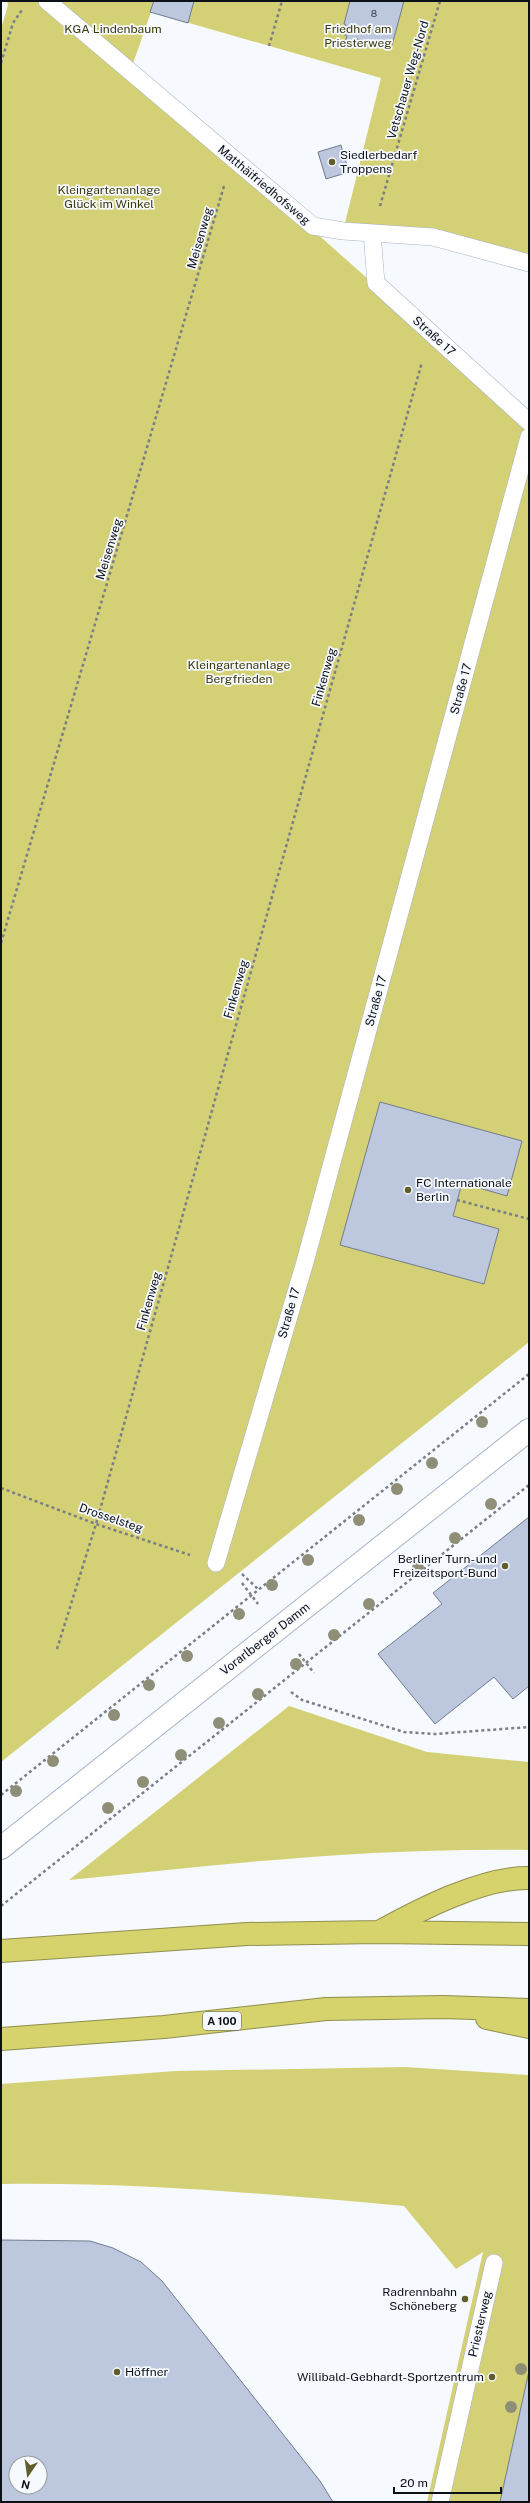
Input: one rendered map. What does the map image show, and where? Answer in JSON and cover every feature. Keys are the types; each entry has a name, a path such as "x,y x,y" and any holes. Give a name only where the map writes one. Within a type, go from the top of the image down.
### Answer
{"highway":[{"path":"378,1932 422,1909 473,1889 516,1877 529,1878"},
{"path":"1,1951 247,1934 378,1932 529,1934"},
{"path":"443,2007 529,2028"},
{"name":"A 100","path":"1,2039 164,2027 326,2009 443,2007 529,2010"}],"street":[{"name":"Vorarlberger Damm","path":"1,1848 529,1430"}],"lane":[{"name":"Matthäifriedhofsweg","path":"48,1 313,226 372,233 433,237 529,263"},
{"name":"Straße 17","path":"372,233 376,283 529,422"},
{"name":"Straße 17","path":"216,1563 305,1262 529,438"},
{"name":"Priesterweg","path":"440,2502 494,2264"}],"path":[{"path":"269,46 282,1"},
{"name":"Vetschauer Weg-Nord","path":"372,233 440,1"},
{"path":"1,63 13,23 24,7"},
{"name":"Meisenweg","path":"1,943 224,187 234,160"},
{"name":"Finkenweg","path":"57,1649 96,1524 430,333"},
{"path":"457,1200 529,1219"},
{"path":"1,1795 529,1374"},
{"path":"1,1906 529,1485"},
{"name":"Drosselsteg","path":"1,1488 96,1524 216,1563"},
{"path":"236,1571 248,1578 259,1590"},
{"path":"242,1583 258,1604"},
{"path":"299,1654 314,1673"},
{"path":"291,1692 302,1700 404,1732 435,1734 529,1727"}],"green space":[{"name":"Kleingartenanlage Bergfrieden","path":"7,1 529,1 529,263 433,237 343,231 381,78 151,12 130,72 234,160 529,422 529,1342 1,1762 1,29 8,5"},
{"path":"289,1706 427,1752 529,1762 529,1850 414,1851 357,1854 184,1868 69,1880"},
{"path":"405,2067 529,2075 529,2502 427,2502 483,2252 456,2269 404,2206 253,2193 153,2187 1,2184 1,2084 176,2071"}],"building":[{"path":"154,1 194,1 188,23 150,12"},
{"path":"350,1 404,1 392,45 378,41 376,44 357,39 355,45 345,42 347,36 343,34 346,25 344,24"},
{"path":"341,145 349,172 326,179 318,152"},
{"name":"FC Internationale Berlin","path":"380,1102 522,1141 507,1196 462,1183 453,1216 499,1229 484,1284 340,1245"},
{"path":"529,1517 529,1686 513,1699 494,1677 435,1724 378,1654 442,1604 433,1593"},
{"name":"Höffner","path":"1,2240 90,2241 113,2248 141,2262 162,2281 320,2481 333,2502 1,2502"},
{"path":"529,2371 529,2502 500,2502"}],"place":[{"name":"Siedlerbedarf Troppens","path":"332,162"},
{"name":"FC Internationale Berlin","path":"408,1190"},
{"name":"Berliner Turn- und Freizeitsport-Bund","path":"505,1566"},
{"name":"Radrennbahn Schöneberg","path":"465,2299"},
{"name":"Höffner","path":"117,2372"},
{"name":"Willibald-Gebhardt-Sportzentrum","path":"492,2377"}],"park label":[{"name":"KGA Lindenbaum","path":"113,29"},
{"name":"Friedhof am Priesterweg","path":"358,36"},
{"name":"Kleingartenanlage Glück im Winkel","path":"109,197"}]}
